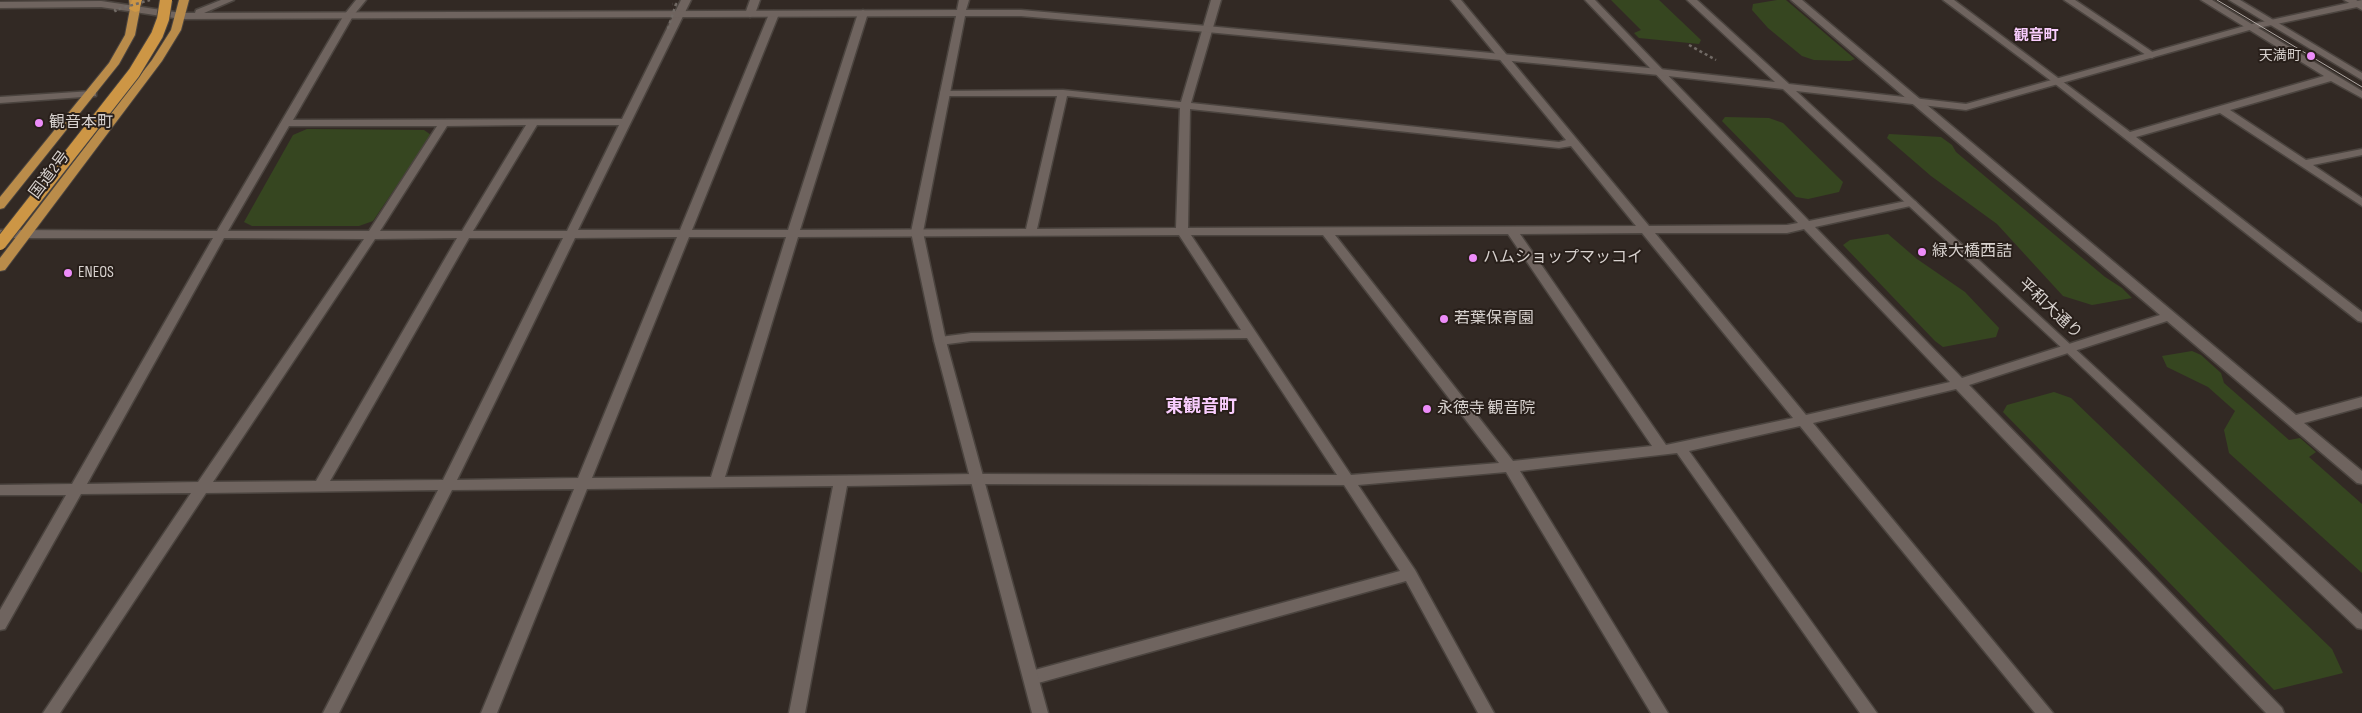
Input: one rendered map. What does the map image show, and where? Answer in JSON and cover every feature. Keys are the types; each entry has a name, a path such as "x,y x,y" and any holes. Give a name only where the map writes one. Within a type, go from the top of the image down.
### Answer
{"highway":[{"path":"0,244 134,73 157,35 163,20 166,0"},
{"name":"国道2号","path":"0,267 157,61 168,44 181,16 184,0"},
{"name":"国道2号","path":"0,205 92,94 124,48 134,22 135,3"}],"street":[{"path":"181,16 206,10 229,0"},
{"path":"0,624 221,234 349,14 361,0"},
{"path":"331,713 447,486 627,122 676,9 686,0"},
{"path":"750,14 755,0"},
{"path":"964,0 917,232 940,341 1040,713"},
{"path":"1216,0 1185,105 1182,231 1410,574 1486,713"},
{"path":"1456,0 2045,713"},
{"path":"1590,0 2276,713"},
{"name":"平和大通り","path":"1692,0 2068,347 2362,624"},
{"path":"1796,0 2362,479"},
{"path":"1948,0 2057,81 2362,318"},
{"path":"2068,0 2152,55"},
{"path":"2206,0 2362,95"},
{"path":"2234,0 2362,77"},
{"path":"0,5 135,3 181,16 676,9 750,14 1021,13 1207,28 1503,56 1781,84 1918,103 1966,107 2251,27 2357,4"},
{"path":"489,713 774,14"},
{"path":"716,483 863,14"},
{"path":"2128,136 2333,77"},
{"path":"944,93 1063,93 1559,144 1574,142"},
{"path":"1031,232 1063,93"},
{"path":"0,100 92,94"},
{"path":"2223,110 2362,203"},
{"path":"286,123 627,122"},
{"path":"51,713 372,235 444,123"},
{"path":"320,487 465,235 532,123"},
{"path":"2304,164 2362,152"},
{"path":"0,234 465,235 572,233 1787,229 1911,204"},
{"path":"1326,231 1510,467 1660,713"},
{"path":"1512,231 1663,450"},
{"path":"0,490 581,485 977,479 1349,480 1510,467 1680,448 1940,390 2168,316"},
{"path":"940,341 971,337 1251,334"},
{"path":"2293,421 2362,402"},
{"path":"1680,448 1869,713"},
{"path":"796,713 841,482"},
{"path":"1031,678 1410,574"}],"path":[{"path":"116,12 115,10 150,0"},
{"path":"668,29 676,4 676,9"},
{"path":"1689,45 1716,60"}],"green space":[{"path":"1611,0 1659,0 1701,40 1699,44 1639,38 1634,33 1641,30"},
{"path":"1786,0 1855,59 1850,61 1814,60 1802,56 1768,28 1752,10 1753,4"},
{"path":"1725,117 1769,118 1783,123 1843,182 1839,192 1808,199 1796,197 1722,121"},
{"path":"307,129 424,130 431,135 373,221 359,226 252,226 244,222 293,135"},
{"path":"1889,134 1941,137 1952,145 1956,152 2132,298 2092,305 2063,296 1997,224 1931,176 1887,138"},
{"path":"1888,234 1917,259 1965,292 1999,328 1996,337 1943,347 1935,341 1843,245 1850,240"},
{"path":"2192,351 2201,355 2221,373 2224,383 2289,440 2300,438 2316,452 2309,457 2362,504 2362,573 2229,453 2224,430 2235,411 2208,387 2167,367 2162,356"},
{"path":"2054,392 2071,398 2332,649 2343,673 2274,690 2003,412 2007,405"}],"tram line":[{"path":"2217,0 2362,87"}],"place":[{"name":"天満町","path":"2311,56"},
{"name":"観音本町","path":"39,123"},
{"name":"緑大橋西詰","path":"1922,252"},
{"name":"ハムショップマッコイ","path":"1473,258"},
{"name":"ENEOS","path":"68,273"},
{"name":"若葉保育園","path":"1444,319"},
{"name":"永徳寺 観音院","path":"1427,409"}],"district":[{"name":"観音町","path":"2036,36"},
{"name":"東観音町","path":"1201,407"}]}
